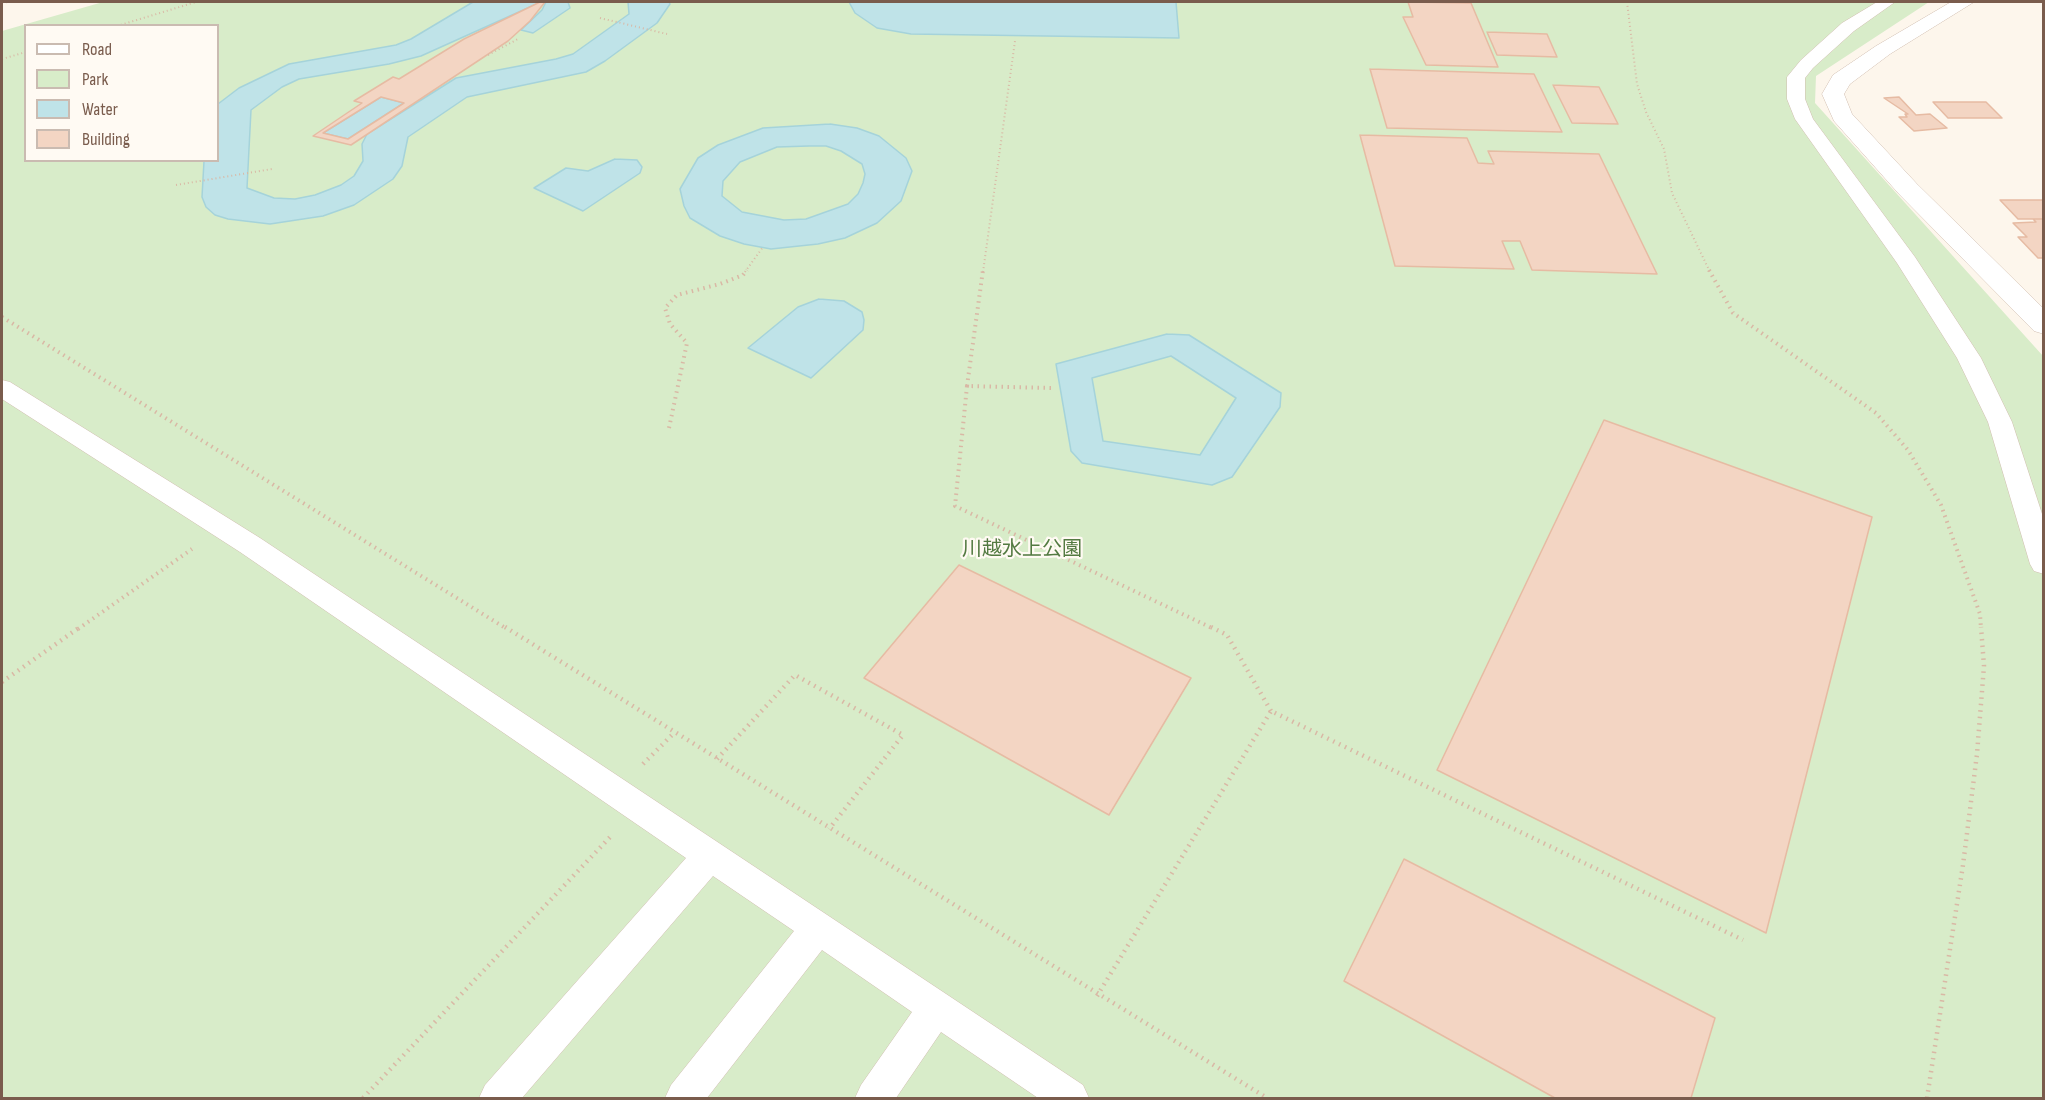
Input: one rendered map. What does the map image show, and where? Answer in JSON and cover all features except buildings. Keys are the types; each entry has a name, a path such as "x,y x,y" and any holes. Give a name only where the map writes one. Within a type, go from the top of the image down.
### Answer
{"street":[{"path":"1964,2 1882,50 1841,80 1833,94 1842,116 1908,189 2043,325"}],"lane":[{"path":"1887,2 1848,27 1807,64 1796,77 1796,99 1810,129 1907,262 1969,358 2000,422 2043,564"},
{"path":"2,388 222,528 639,806 1062,1096"},
{"path":"498,1098 709,856"},
{"path":"684,1098 817,929"},
{"path":"874,1098 936,1008"}],"path":[{"path":"2,3 7,2"},
{"path":"124,24 196,2"},
{"path":"1627,2 1637,84 1646,112 1664,148 1672,192 1697,249 1733,313 1876,413 1908,450 1941,505 1980,614 1984,666 1977,754 1964,865 1927,1098"},
{"path":"600,18 667,34"},
{"path":"488,55 518,39"},
{"path":"1015,40 967,386 955,506 1227,635 1271,711 1743,940"},
{"path":"2,59 24,53"},
{"path":"176,185 272,169"},
{"path":"669,428 687,353 687,343 670,324 665,308 676,295 720,284 743,275 763,247"},
{"path":"2,317 1097,996 1267,1098"},
{"path":"967,386 1051,388"},
{"path":"2,682 222,528"},
{"path":"717,759 795,675 903,735 829,829"},
{"path":"1097,996 1271,711"},
{"path":"363,1098 639,806"}],"green space":[{"name":"川越水上公園","path":"103,2 1929,2 1816,76 1815,103 2043,356 2043,1098 2,1098 2,31 24,25 24,162 219,162 219,24 26,24"}],"water":[{"path":"473,2 541,2 421,56 389,64 299,79 282,87 251,110 247,188 274,198 295,199 315,195 341,185 354,176 363,161 362,144 367,134 456,78 573,54 629,14 628,2 669,2 670,4 657,23 586,72 467,97 408,137 402,166 393,179 354,205 323,216 270,224 228,219 215,215 206,207 202,197 204,162 219,162 219,103 239,88 289,64 396,45 411,39"},
{"path":"546,2 568,2 570,8 533,33 521,30 542,10"},
{"path":"849,2 1176,2 1179,38 911,34 877,28 855,13"},
{"path":"381,97 404,103 348,139 323,133"},
{"path":"830,124 857,128 879,136 906,158 912,171 901,201 877,223 845,238 818,244 771,249 744,244 720,236 690,218 680,189 698,158 718,145 763,128","holes":["826,146 841,151 862,164 865,174 863,183 858,194 848,204 806,219 784,220 742,212 722,196 723,181 740,162 777,147"]},
{"path":"615,159 637,160 642,167 640,173 583,211 534,188 566,168 588,171"},
{"path":"819,299 844,301 862,312 863,330 811,378 748,348 798,307"},
{"path":"1167,334 1189,335 1281,393 1280,407 1232,477 1212,485 1082,463 1071,451 1056,364","holes":["1171,356 1236,398 1200,455 1103,441 1092,378"]}]}
